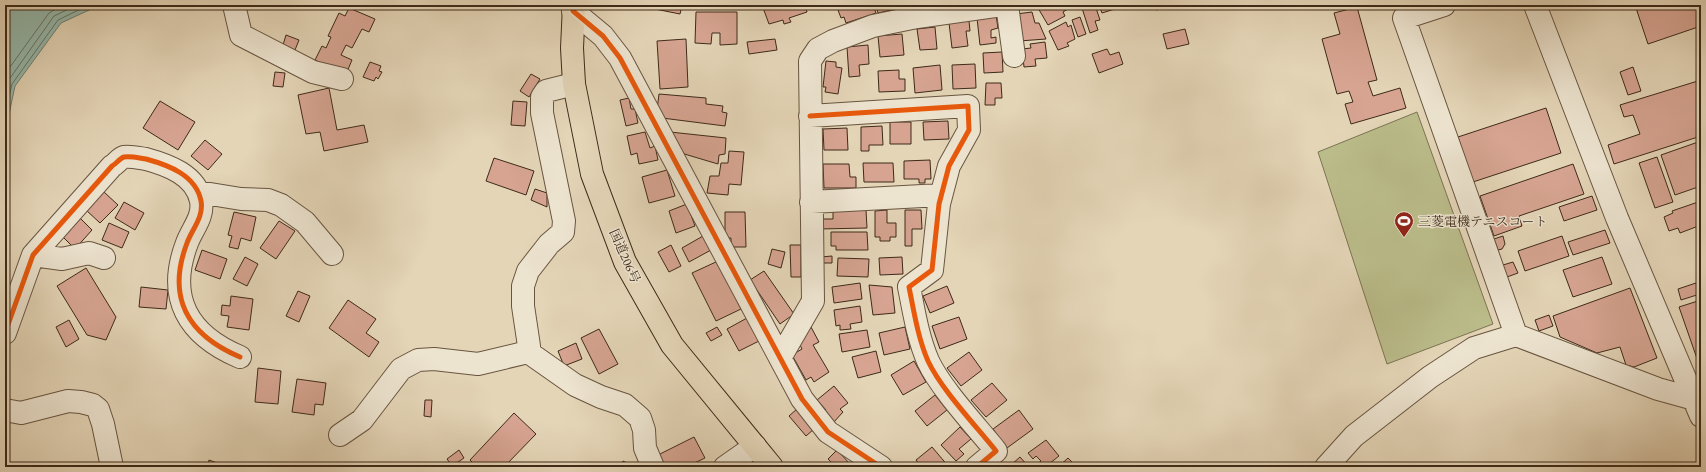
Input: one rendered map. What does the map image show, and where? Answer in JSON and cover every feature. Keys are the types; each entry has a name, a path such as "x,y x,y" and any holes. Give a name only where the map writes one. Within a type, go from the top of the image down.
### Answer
{"highway":[{"name":"国道206号","path":"573,8 572,48 574,84 592,174 625,262 672,345 772,467"}],"street":[{"path":"234,5 241,35 313,72 342,79"},
{"path":"780,358 813,301 810,61 818,50 833,41 872,26 917,17 1002,5"},
{"path":"1007,5 1014,56"},
{"path":"1444,5 1404,18 1516,336"},
{"path":"1534,5 1617,218 1697,408"},
{"path":"573,8 603,36 620,58 802,399 828,432 881,467"},
{"path":"528,352 529,346 523,306 523,286 528,271 548,244 563,232 564,221 542,113 542,97 546,91 574,84"},
{"path":"810,116 968,106 969,130 949,166 941,195 935,234 932,270 909,287 921,341 928,362 944,386 996,451 977,467"},
{"path":"5,333 33,255 112,166 124,157 136,157 162,163 178,171 192,182 198,192 201,202 198,223 188,241 179,264 178,284 181,300 192,322 204,337 220,348 240,357"},
{"path":"198,192 241,199 268,200 281,205 305,222 332,254"},
{"path":"811,202 941,195"},
{"path":"33,255 62,259 89,253 104,258"},
{"path":"1326,467 1354,436 1430,377 1474,348 1516,336 1658,388 1697,408"},
{"path":"340,435 362,420 401,369 418,360 434,359 478,364 528,352 575,385 601,397 625,404 640,418 644,430 645,448 653,467"},
{"path":"5,410 21,413 68,401 93,405 98,409 103,424 112,467"},
{"path":"725,467 755,446"}],"green space":[{"name":"三菱電機テニスコート","path":"1417,112 1493,324 1387,364 1318,152"}],"water":[{"path":"5,5 100,5 61,23 15,86 5,133"}],"building":[{"path":"635,5 682,5 680,14"},
{"path":"762,5 805,5 807,12 789,18 791,22 784,24 783,20 769,24"},
{"path":"855,5 873,5 876,13 846,23 844,17 841,18 838,10"},
{"path":"876,5 904,5 904,7 878,13"},
{"path":"1043,5 1070,5 1071,7 1063,12 1065,16 1048,25 1038,8"},
{"path":"1081,5 1095,5 1100,20 1095,21 1098,30 1090,33"},
{"path":"1099,5 1118,5 1118,8 1102,13"},
{"path":"1155,5 1178,5 1156,10"},
{"path":"1635,5 1701,5 1701,26 1648,44"},
{"path":"1357,7 1377,80 1368,82 1373,96 1400,88 1406,108 1351,124 1345,104 1353,102 1349,91 1337,94 1322,39 1340,34 1334,13"},
{"path":"349,8 375,19 369,32 362,29 352,48 346,45 341,55 352,60 346,74 315,60 322,46 326,48 331,37 328,36 339,13 345,16"},
{"path":"696,12 737,12 737,44 720,45 720,33 712,33 711,44 695,43"},
{"path":"1032,12 1035,23 1039,23 1046,39 1019,41 1016,14"},
{"path":"996,15 998,28 991,30 991,38 996,37 996,43 980,45 977,18"},
{"path":"1080,17 1086,34 1078,37 1072,20"},
{"path":"969,21 970,31 966,31 968,46 952,48 949,23"},
{"path":"1066,22 1068,27 1071,25 1075,39 1067,43 1069,46 1058,50 1049,31"},
{"path":"935,27 937,49 920,50 917,29"},
{"path":"1185,29 1189,44 1167,49 1163,34"},
{"path":"902,34 904,55 880,57 878,36"},
{"path":"286,35 299,40 295,50 283,45"},
{"path":"686,39 688,87 660,89 657,41"},
{"path":"775,39 777,50 749,54 747,42"},
{"path":"1045,42 1047,58 1035,59 1036,66 1024,67 1022,49 1031,48 1030,44"},
{"path":"868,45 869,64 859,65 860,76 849,77 847,47"},
{"path":"1107,49 1110,55 1119,52 1123,64 1099,73 1092,54"},
{"path":"1002,52 1003,72 984,73 983,53"},
{"path":"826,61 836,62 836,67 842,68 838,94 825,92 826,87 823,87"},
{"path":"370,62 381,66 379,71 382,72 378,79 376,77 374,81 363,77"},
{"path":"975,64 976,88 953,89 952,65"},
{"path":"940,65 942,90 915,93 913,68"},
{"path":"1633,67 1641,91 1628,95 1620,72"},
{"path":"899,70 899,79 905,79 905,91 879,92 878,71"},
{"path":"275,72 285,73 283,87 273,86"},
{"path":"531,74 540,79 529,97 520,91"},
{"path":"1701,80 1701,136 1614,164 1608,145 1640,134 1633,115 1624,117 1620,105"},
{"path":"986,83 1001,83 1002,98 995,98 995,105 985,105"},
{"path":"329,88 337,130 364,125 368,142 324,151 320,132 306,134 298,95"},
{"path":"659,94 706,98 706,104 723,106 722,112 727,113 725,126 662,118 657,110"},
{"path":"629,98 631,109 635,109 638,123 626,126 620,100"},
{"path":"160,101 195,122 178,150 143,128"},
{"path":"513,101 527,102 525,126 511,125"},
{"path":"1546,108 1561,153 1473,182 1458,137"},
{"path":"948,121 949,139 924,140 923,122"},
{"path":"890,122 911,122 911,144 890,144"},
{"path":"882,126 883,145 869,145 869,151 861,151 861,127"},
{"path":"847,128 848,150 824,150 823,129"},
{"path":"645,132 650,148 655,146 658,160 639,164 637,153 631,155 627,136"},
{"path":"670,132 726,138 725,154 719,155 718,164 681,153"},
{"path":"205,140 222,154 208,170 191,156"},
{"path":"1701,141 1701,186 1675,195 1661,155"},
{"path":"729,151 744,152 741,185 729,184 728,195 707,193 710,176 719,176 721,163 728,163"},
{"path":"1657,157 1673,202 1655,208 1639,163"},
{"path":"494,158 534,171 526,195 486,181"},
{"path":"930,160 931,179 925,179 925,183 919,183 919,179 904,179 904,161"},
{"path":"863,163 893,163 894,182 864,182"},
{"path":"823,164 849,164 850,177 856,177 856,188 824,188"},
{"path":"1573,164 1584,194 1519,216 1522,226 1494,236 1480,196"},
{"path":"667,170 675,196 649,203 642,177"},
{"path":"535,189 547,193 547,207 531,200"},
{"path":"104,192 118,205 100,223 86,210"},
{"path":"1592,196 1597,210 1564,221 1559,207"},
{"path":"1701,201 1701,225 1680,233 1678,228 1669,231 1664,217 1673,213 1672,211"},
{"path":"124,202 144,213 135,230 115,218"},
{"path":"687,204 695,226 676,233 669,211"},
{"path":"866,210 867,228 818,229 818,219 833,219 833,211"},
{"path":"887,210 887,223 896,223 896,237 890,237 890,241 880,241 880,237 875,237 875,211"},
{"path":"905,210 921,210 922,229 912,229 912,246 905,246"},
{"path":"234,212 256,217 251,241 241,238 238,249 229,247 232,236 228,235"},
{"path":"725,212 745,212 746,247 731,247 731,238 725,238"},
{"path":"80,218 92,230 75,249 63,237"},
{"path":"279,221 295,231 276,259 260,248"},
{"path":"109,223 129,232 122,248 102,240"},
{"path":"1605,230 1610,243 1573,255 1568,242"},
{"path":"831,232 867,232 868,250 836,250 836,246 831,246"},
{"path":"1701,232 1701,244 1697,234"},
{"path":"703,236 711,250 689,262 682,248"},
{"path":"1503,236 1505,244 1502,249 1498,250 1494,239"},
{"path":"1562,236 1569,256 1525,271 1518,251"},
{"path":"671,245 681,266 669,272 658,252"},
{"path":"790,245 801,245 801,277 791,277"},
{"path":"772,249 785,252 781,268 768,264"},
{"path":"202,250 227,259 220,279 195,270"},
{"path":"832,256 832,263 822,263 821,257"},
{"path":"245,257 258,264 247,286 233,279"},
{"path":"902,257 903,274 880,275 879,258"},
{"path":"1602,257 1612,284 1573,297 1563,270"},
{"path":"838,258 869,259 868,277 837,276"},
{"path":"718,261 741,309 716,321 692,273"},
{"path":"1513,262 1518,273 1507,277 1503,265"},
{"path":"86,268 116,317 106,340 87,335 57,286"},
{"path":"764,271 794,314 780,324 750,280"},
{"path":"860,283 862,299 834,303 832,287"},
{"path":"1696,283 1700,294 1681,300 1678,289"},
{"path":"869,285 892,287 895,313 873,315"},
{"path":"947,286 954,303 930,313 923,296"},
{"path":"141,287 168,290 166,309 139,307"},
{"path":"1630,288 1657,358 1634,367 1626,365 1620,347 1597,353 1560,337 1553,316"},
{"path":"298,291 310,296 299,322 286,316"},
{"path":"231,296 253,299 249,330 227,327 229,316 221,315 222,305 230,306"},
{"path":"348,300 376,319 366,333 379,342 369,357 329,328"},
{"path":"1701,300 1701,370 1679,307"},
{"path":"860,306 862,322 850,324 851,329 840,330 840,325 836,326 834,310"},
{"path":"1549,315 1553,326 1539,331 1535,320"},
{"path":"959,317 967,339 940,349 932,326"},
{"path":"747,318 759,341 739,351 727,329"},
{"path":"69,320 79,339 66,347 56,327"},
{"path":"717,327 722,335 711,341 706,333"},
{"path":"811,327 819,342 813,345 829,372 814,382 811,377 806,380 792,355 802,349 798,341 802,333"},
{"path":"905,327 910,349 884,355 879,333"},
{"path":"599,329 618,364 599,374 581,338"},
{"path":"867,330 870,347 842,352 839,334"},
{"path":"576,343 582,359 564,366 558,351"},
{"path":"876,351 881,372 858,378 852,357"},
{"path":"969,352 982,370 961,386 947,368"},
{"path":"914,361 926,382 903,395 891,375"},
{"path":"258,368 281,371 278,404 255,402"},
{"path":"297,379 326,383 323,405 315,404 314,415 292,412"},
{"path":"992,383 1007,400 986,417 971,400"},
{"path":"834,386 848,403 840,409 843,412 833,423 823,413 826,410 817,400"},
{"path":"935,395 947,410 927,426 915,411"},
{"path":"425,400 432,400 431,417 424,416"},
{"path":"797,409 814,429 806,436 789,416"},
{"path":"1019,410 1033,429 1007,448 993,429"},
{"path":"514,413 536,434 504,467 477,467 470,460"},
{"path":"960,427 971,439 959,449 964,454 956,461 941,445"},
{"path":"694,437 705,458 686,467 664,467 658,455"},
{"path":"1046,440 1059,456 1045,467 1040,467 1037,464 1041,461 1036,456 1033,459 1028,453"},
{"path":"932,447 949,467 921,467 916,460"},
{"path":"459,450 464,458 452,466 447,459"},
{"path":"837,450 851,465 850,467 836,467 828,459"},
{"path":"1020,457 1029,467 1015,467 1012,464"},
{"path":"1068,458 1077,467 1058,467"},
{"path":"209,460 228,467 206,467"},
{"path":"623,461 635,467 620,467"}],"cycle path":[{"path":"573,11 603,36 620,58 802,399 828,432 881,467"},
{"path":"810,116 968,106 969,130 949,166 939,204 932,270 909,287 919,334 928,361 941,383 959,407 996,451 977,467"},
{"path":"5,333 33,255 112,166 122,158 132,157 163,164 180,172 193,184 198,192 201,201 201,212 187,243 181,263 179,281 181,297 186,312 195,326 207,338 240,357"}],"place":[{"name":"三菱電機テニスコート","path":"1404,238"}]}
